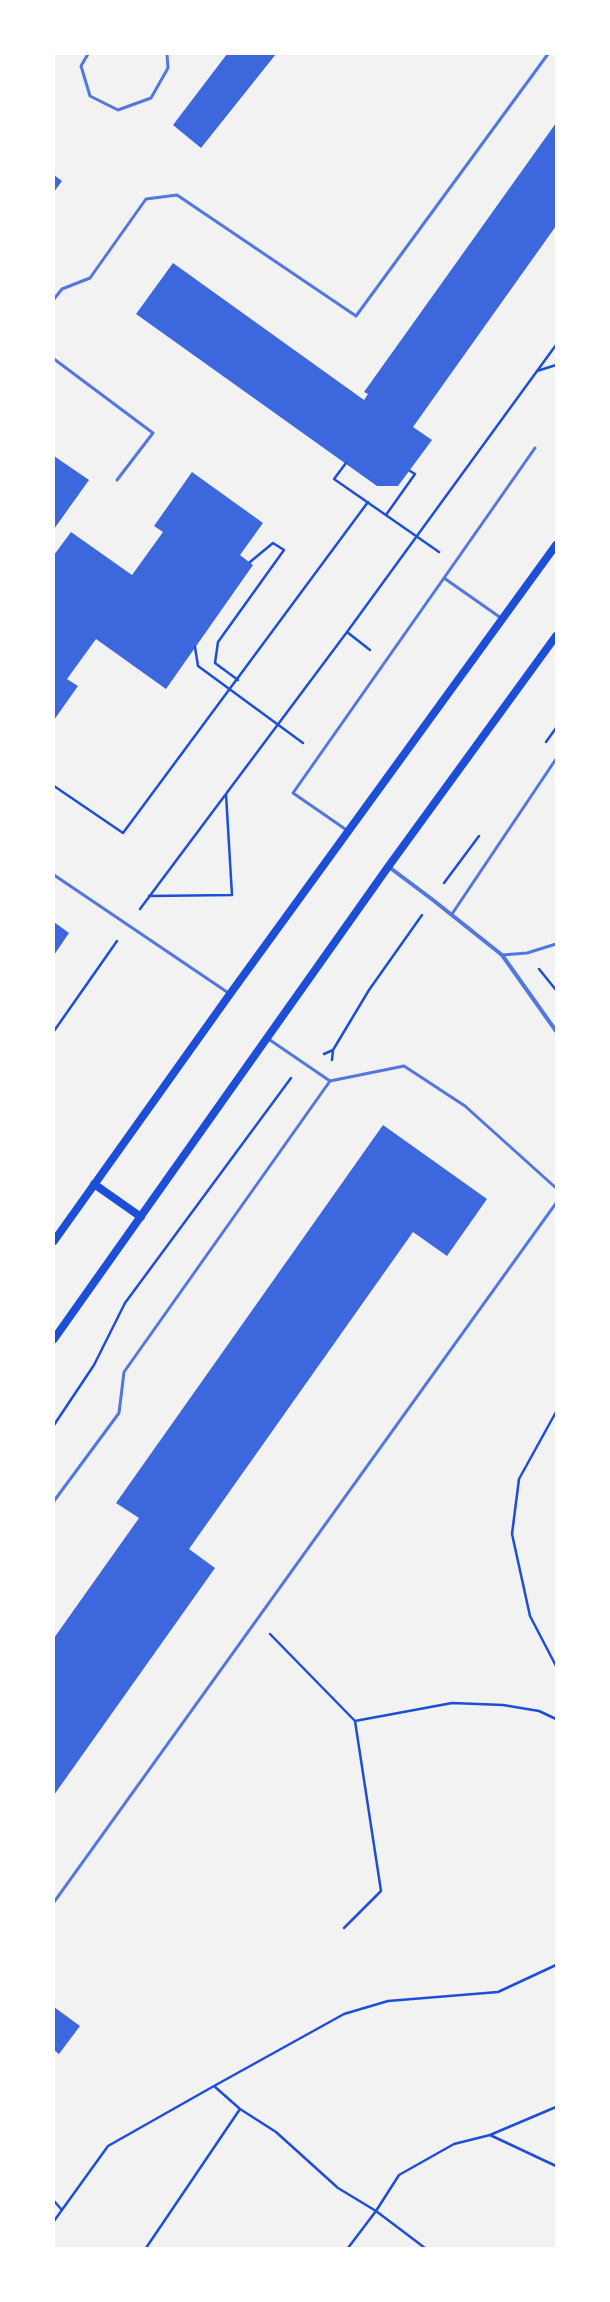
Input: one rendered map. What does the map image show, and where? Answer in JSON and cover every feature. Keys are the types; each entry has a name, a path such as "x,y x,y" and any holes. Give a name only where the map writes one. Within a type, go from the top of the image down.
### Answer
{"main road":[{"path":"54,1241 230,994 556,545"},
{"path":"54,1338 388,867 556,636"},
{"path":"94,1184 141,1217"}],"street":[{"path":"388,867 452,914 502,956 556,1031"}],"lane":[{"path":"88,54 81,66 90,96 118,110 151,98 168,68 167,54"},
{"path":"54,299 62,290 90,278 146,199 177,195 356,316 548,54"},
{"path":"54,359 153,433 117,480"},
{"path":"348,831 293,793 535,448"},
{"path":"444,578 502,619"},
{"path":"452,914 556,759"},
{"path":"54,875 127,926 230,994"},
{"path":"502,956 527,953 556,944"},
{"path":"267,1038 330,1081"},
{"path":"54,1501 119,1413 124,1372 330,1081 404,1066 465,1106 556,1188"},
{"path":"54,1902 556,1203"}],"path":[{"path":"54,1031 127,926 347,632 556,345"},
{"path":"537,371 556,365"},
{"path":"346,463 334,479 455,563"},
{"path":"386,515 415,474 410,471"},
{"path":"54,786 123,833 231,690 368,502"},
{"path":"238,680 215,663 218,642 284,550 273,542 250,562"},
{"path":"347,632 386,661"},
{"path":"195,647 198,666 320,756"},
{"path":"149,896 232,895 226,794"},
{"path":"556,1412 519,1479 512,1534 530,1616 556,1666"},
{"path":"257,1620 355,1721 381,1891 344,1928"},
{"path":"355,1721 452,1703 503,1704 539,1711 556,1719"},
{"path":"54,2221 108,2146 344,2014 388,2001 498,1992 556,1965"},
{"path":"214,2086 240,2110 276,2132 338,2188 376,2211 425,2248"},
{"path":"348,2248 376,2211 399,2175 454,2144 490,2135 556,2107"},
{"path":"146,2248 240,2110"},
{"path":"490,2135 556,2166"},
{"path":"54,2201 62,2210"}],"building":[{"path":"227,54 276,54 201,148 173,125"},
{"path":"556,123 556,226 413,427 432,440 398,486 377,486 136,314 173,263 364,400 368,394 364,392"},
{"path":"54,175 62,181 54,192"},
{"path":"54,456 89,480 54,529"},
{"path":"192,472 263,523 240,555 253,565 166,689 96,639 67,679 78,686 54,720 54,555 71,532 132,575 163,532 154,526"},
{"path":"54,922 69,933 54,955"},
{"path":"383,1125 487,1199 447,1256 413,1232 189,1549 215,1568 54,1795 54,1638 139,1518 116,1503"},
{"path":"54,2007 80,2026 59,2054 54,2050"}]}
